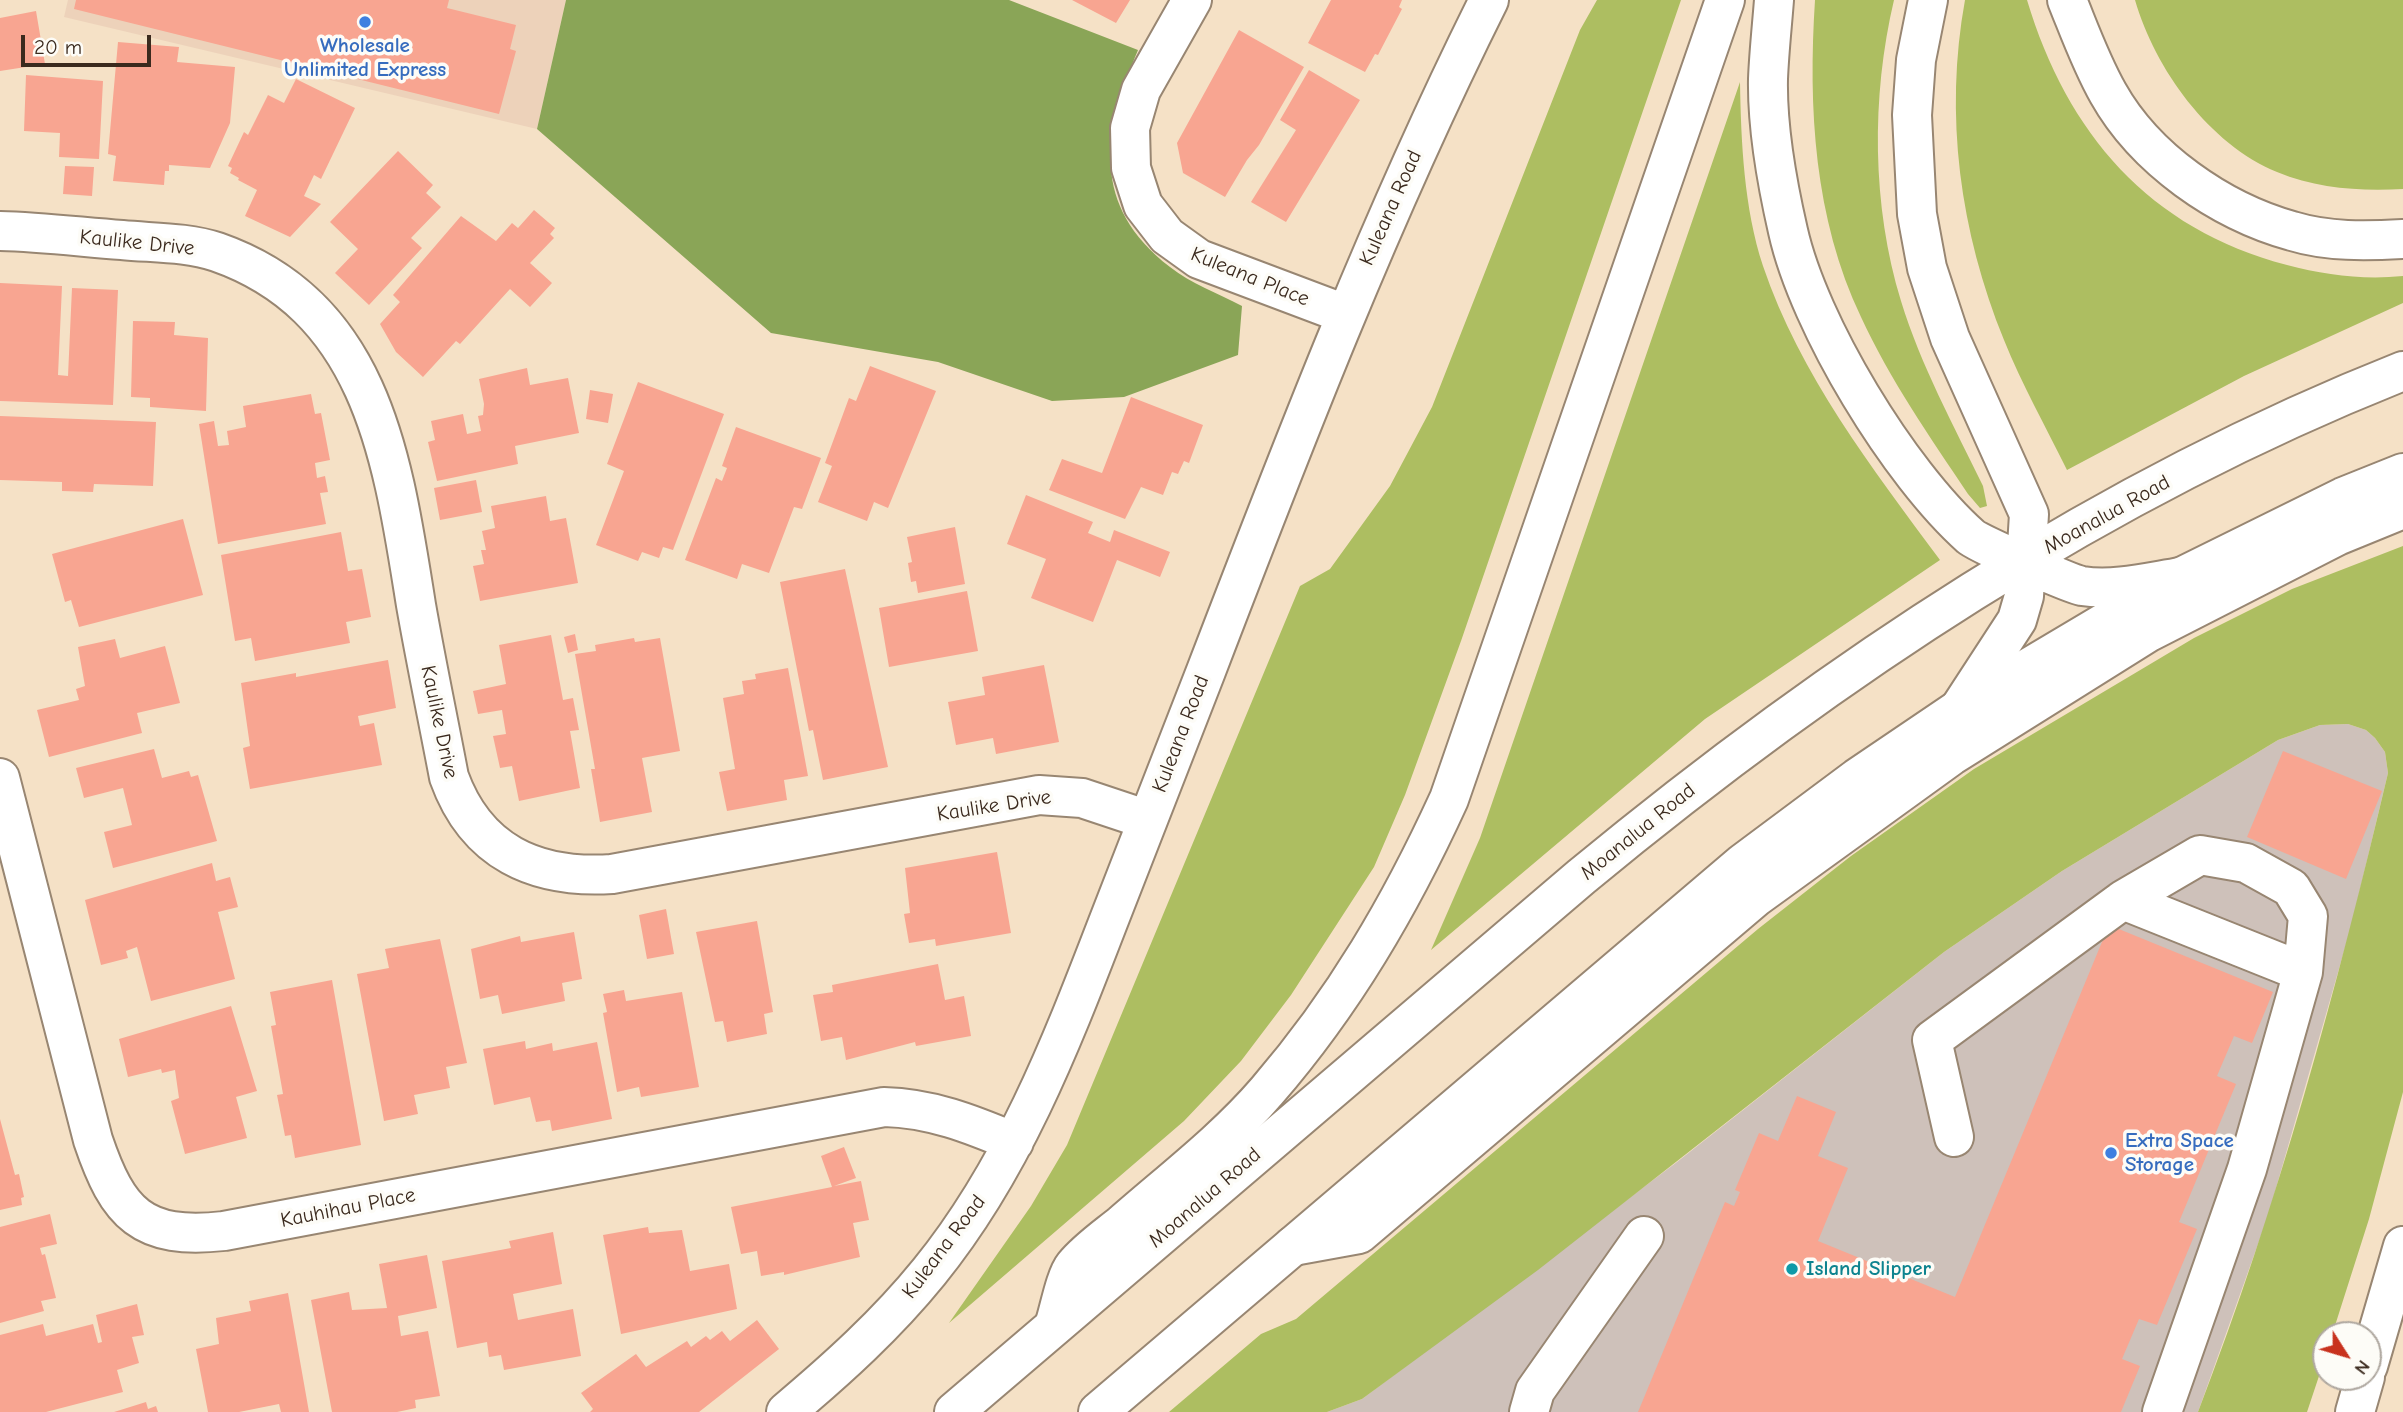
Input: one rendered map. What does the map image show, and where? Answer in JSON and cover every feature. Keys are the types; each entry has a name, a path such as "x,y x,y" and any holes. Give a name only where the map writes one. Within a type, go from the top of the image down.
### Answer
{"main road":[{"name":"Kuleana Place","path":"1192,0 1141,90 1132,118 1131,167 1143,205 1167,236 1199,259 1345,314"},
{"name":"Kuleana Road","path":"786,1412 869,1339 930,1271 981,1199 1014,1142 1073,1015 1345,314 1435,109 1489,0"},
{"path":"1054,1326 1072,1267 1208,1149 1265,1094 1310,1039 1393,916 1449,799 1725,0"},
{"path":"1774,0 1768,81 1776,165 1788,233 1808,298 1849,373 1931,498 1973,540 2080,586 2113,587 2181,577"},
{"path":"1928,0 1916,60 1912,115 1917,214 1927,268 1950,338 2029,514 2024,596 2017,620 1959,709"},
{"path":"2067,0 2087,52 2109,95 2165,162 2194,184 2240,211 2292,231 2363,241 2403,239"},
{"name":"Kaulike Drive","path":"0,231 181,245 215,251 248,266 294,294 315,313 353,363 381,432 399,502 449,777 457,798 480,830 523,862 562,875 612,874 1039,795 1082,798 1148,820"},
{"name":"Moanalua Road","path":"954,1412 1666,806 1895,639 2025,561 2232,448 2403,371"},
{"path":"1098,1412 1743,863 1857,778 1959,709 2181,577 2343,497 2403,473"},
{"path":"1293,1246 1359,1234 1756,897 1951,756 2149,632 2337,536 2403,509"},
{"name":"Kauhihau Place","path":"0,778 93,1140 105,1174 117,1198 130,1212 165,1231 201,1234 224,1231 884,1107 913,1108 938,1114 1014,1142"},
{"path":"1954,1137 1932,1040 2123,900 2200,855 2245,863 2291,888 2308,916 2303,972 2246,1169 2162,1412"},
{"path":"2123,900 2303,972"},
{"path":"1529,1412 1535,1391 1644,1237"},
{"path":"2381,1321 2403,1246"},
{"path":"2355,1412 2361,1391"}],"shaded area":[{"path":"68,0 566,0 537,129 64,17"},
{"path":"2348,724 2366,730 2375,738 2385,752 2388,773 2351,927 2268,1216 2198,1412 1327,1412 1362,1399 1677,1162 1944,952 2062,871 2278,740 2320,725"}],"green space":[{"path":"566,0 1009,0 1138,50 1117,111 1112,139 1111,167 1115,193 1126,219 1144,243 1170,267 1242,306 1238,355 1124,397 1052,401 938,362 771,333 537,129"},
{"path":"1597,0 1681,0 1461,641 1405,795 1374,867 1291,995 1241,1061 1184,1121 949,1323 1031,1206 1067,1145 1300,586 1330,569 1390,486 1432,407 1580,30"},
{"path":"1815,0 1894,0 1881,75 1878,113 1884,228 1891,265 1909,325 1983,486 1987,506 1980,508 1968,494 1911,408 1872,340 1845,279 1824,202 1818,162 1813,81"},
{"path":"1965,0 2027,0 2044,48 2065,92 2090,133 2120,169 2155,200 2194,227 2238,249 2316,272 2344,276 2403,276 2403,303 2244,376 2067,470 2004,340 1976,257 1960,173 1957,130 1956,86"},
{"path":"2135,0 2403,0 2403,189 2355,189 2292,178 2252,159 2229,143 2207,123 2171,77 2156,52"},
{"path":"1740,82 1748,198 1763,266 1778,306 1817,383 1889,491 1940,560 1705,719 1431,950 1480,838"},
{"path":"2403,546 2403,1092 2369,1219 2336,1321 2312,1321 2314,1391 2307,1412 2198,1412 2254,1255 2304,1096 2327,1016 2388,773 2385,752 2375,738 2366,730 2348,724 2320,725 2278,740 2062,871 1944,952 1538,1270 1362,1399 1327,1412 1169,1412 1261,1334 1296,1319 1758,929 1851,856 1974,769 2194,638 2292,589"}],"building":[{"path":"76,0 449,0 447,8 516,25 510,49 516,51 499,114 74,9"},
{"path":"1072,0 1130,0 1116,23"},
{"path":"1331,0 1402,0 1399,7 1402,9 1378,55 1375,54 1365,72 1308,43"},
{"path":"36,11 45,64 0,71 0,18"},
{"path":"1239,30 1304,67 1225,197 1183,173 1177,143"},
{"path":"118,42 179,47 177,62 235,67 230,123 210,168 169,165 169,171 165,171 164,185 113,181 116,156 108,154"},
{"path":"1309,70 1360,100 1286,222 1251,202 1296,130 1280,120"},
{"path":"26,75 103,81 99,159 59,157 60,133 24,131"},
{"path":"296,79 355,108 321,179 314,175 304,196 321,204 290,237 245,216 257,190 238,180 239,178 230,173 232,168 228,166 244,132 248,135 268,95 284,103"},
{"path":"398,151 433,185 426,193 441,207 411,238 422,248 369,305 335,273 358,249 330,222"},
{"path":"65,166 94,167 92,196 63,194"},
{"path":"534,210 555,228 550,234 554,238 530,263 552,283 530,307 510,289 460,344 456,341 423,377 396,352 380,324 400,302 393,295 461,216 496,241 512,223 518,228"},
{"path":"0,283 62,286 58,375 68,376 72,288 118,290 113,405 0,401"},
{"path":"133,321 175,322 174,335 208,338 206,411 150,407 150,398 131,397"},
{"path":"870,366 936,391 888,508 874,502 867,521 818,502 832,466 825,463 849,398 856,401"},
{"path":"527,368 530,385 568,378 579,433 515,446 518,464 437,481 428,442 435,440 431,421 463,414 467,434 481,431 478,416 483,415 484,404 479,379"},
{"path":"638,382 724,414 673,550 663,547 659,558 642,552 638,561 596,545 624,471 607,464"},
{"path":"590,390 613,394 608,423 586,419"},
{"path":"311,394 315,414 321,413 330,460 315,463 317,478 325,476 328,492 320,493 326,524 218,544 199,424 214,421 218,446 229,445 227,431 246,427 243,406"},
{"path":"1131,397 1203,425 1189,463 1184,461 1178,474 1172,472 1163,495 1141,487 1125,519 1049,490 1062,459 1102,473"},
{"path":"0,416 156,422 153,486 94,484 93,492 62,491 62,482 0,480"},
{"path":"736,427 821,458 802,509 794,507 769,573 742,564 737,579 685,560 716,478 722,481 727,468 722,466"},
{"path":"476,480 482,512 440,520 434,488"},
{"path":"1026,495 1093,522 1088,533 1110,542 1114,530 1170,552 1160,577 1117,560 1093,622 1031,598 1046,559 1007,544"},
{"path":"546,496 550,521 566,518 578,583 480,601 473,566 484,564 481,550 486,550 482,531 495,528 491,506"},
{"path":"183,519 203,595 79,627 71,600 65,602 52,554"},
{"path":"955,527 965,584 918,593 916,581 911,582 908,563 912,562 907,537"},
{"path":"341,532 348,571 362,569 371,617 346,622 350,643 255,661 251,638 235,641 221,555"},
{"path":"845,569 888,767 823,780 813,730 809,731 780,582"},
{"path":"967,591 978,651 889,667 879,608"},
{"path":"575,634 578,650 568,653 564,637"},
{"path":"551,635 563,700 573,698 579,730 570,731 580,788 519,801 512,766 500,768 493,736 506,734 502,710 478,714 473,691 506,684 499,645"},
{"path":"634,638 635,642 660,638 680,751 642,758 652,812 600,822 591,769 595,769 575,654 596,651 595,645"},
{"path":"115,639 120,658 165,646 180,703 137,713 142,733 49,757 37,710 79,700 76,689 85,686 78,647"},
{"path":"388,660 396,708 358,716 360,726 374,723 382,765 250,789 243,748 250,746 241,683 296,673 296,677"},
{"path":"1044,665 1059,742 996,754 993,738 956,745 948,702 985,695 982,677"},
{"path":"788,668 808,776 784,780 787,800 727,811 719,772 735,769 723,698 744,694 742,681 756,679 755,674"},
{"path":"154,749 162,778 189,771 191,777 198,775 217,841 113,868 104,832 132,825 123,788 84,798 76,768"},
{"path":"2283,751 2382,791 2346,879 2247,837"},
{"path":"997,852 1011,933 936,946 935,939 909,943 904,914 910,913 905,868"},
{"path":"212,863 216,881 230,877 238,907 218,912 235,979 151,1001 137,947 126,951 128,958 101,965 85,900"},
{"path":"666,909 674,954 647,959 639,915"},
{"path":"757,921 773,1012 764,1014 767,1034 727,1042 723,1021 715,1022 696,932"},
{"name":"Extra Space Storage","path":"2109,925 2273,992 2252,1043 2234,1036 2217,1076 2236,1084 2179,1222 2197,1229 2157,1325 2139,1319 2122,1359 2140,1366 2121,1412 1638,1412 1725,1202 1734,1206 1740,1192 1735,1190 1759,1133 1778,1141 1797,1096 1836,1112 1818,1156 1848,1168 1818,1241 1955,1297"},
{"path":"574,932 582,979 562,983 565,1001 502,1014 498,995 480,999 471,949 520,936 521,942"},
{"path":"440,939 467,1063 446,1067 450,1088 414,1095 418,1114 384,1121 357,974 389,968 385,949"},
{"path":"938,964 945,1000 964,996 971,1036 916,1046 915,1042 846,1060 842,1037 821,1041 813,995 833,992 832,985"},
{"path":"332,980 361,1145 295,1158 291,1135 285,1136 277,1095 283,1094 271,1026 276,1025 270,992"},
{"path":"624,990 626,1001 682,992 699,1087 641,1097 639,1087 617,1092 603,1013 607,1012 603,994"},
{"path":"231,1006 257,1091 236,1097 247,1138 185,1154 171,1101 179,1098 175,1070 162,1073 161,1069 128,1077 119,1039"},
{"path":"525,1041 526,1049 552,1043 553,1051 597,1042 612,1119 552,1131 550,1120 536,1122 530,1097 494,1105 483,1049"},
{"path":"0,1119 15,1175 19,1174 24,1197 21,1198 22,1205 0,1210"},
{"path":"844,1147 856,1178 834,1186 861,1181 869,1220 853,1223 860,1257 784,1275 784,1272 761,1276 757,1251 741,1254 731,1207 832,1187 821,1156"},
{"path":"50,1214 57,1244 40,1248 42,1255 45,1254 56,1298 41,1301 44,1311 0,1323 0,1227"},
{"path":"648,1227 649,1233 682,1230 690,1271 729,1264 737,1309 621,1334 603,1235"},
{"path":"553,1232 562,1284 513,1294 518,1320 573,1309 581,1356 504,1370 501,1355 489,1357 487,1342 457,1348 442,1261 511,1248 509,1241"},
{"path":"427,1255 437,1308 398,1316 401,1336 428,1331 440,1396 415,1400 416,1408 397,1412 332,1412 311,1300 349,1292 352,1310 387,1308 379,1264"},
{"path":"288,1293 309,1412 281,1412 279,1404 239,1412 208,1412 196,1349 219,1344 216,1318 251,1311 249,1301"},
{"path":"137,1304 144,1335 132,1337 139,1363 117,1370 123,1392 46,1412 0,1412 0,1335 43,1324 46,1336 93,1324 98,1343 102,1342 96,1315"},
{"path":"757,1320 779,1349 699,1412 590,1412 593,1409 581,1393 636,1354 646,1367 687,1341 691,1347 706,1336 710,1340 722,1331 730,1341"},
{"path":"146,1402 148,1409 156,1406 158,1412 114,1412"}],"place":[{"name":"Wholesale Unlimited Express","path":"365,22"},
{"name":"Extra Space Storage","path":"2111,1153"},
{"name":"Island Slipper","path":"1792,1269"}]}
